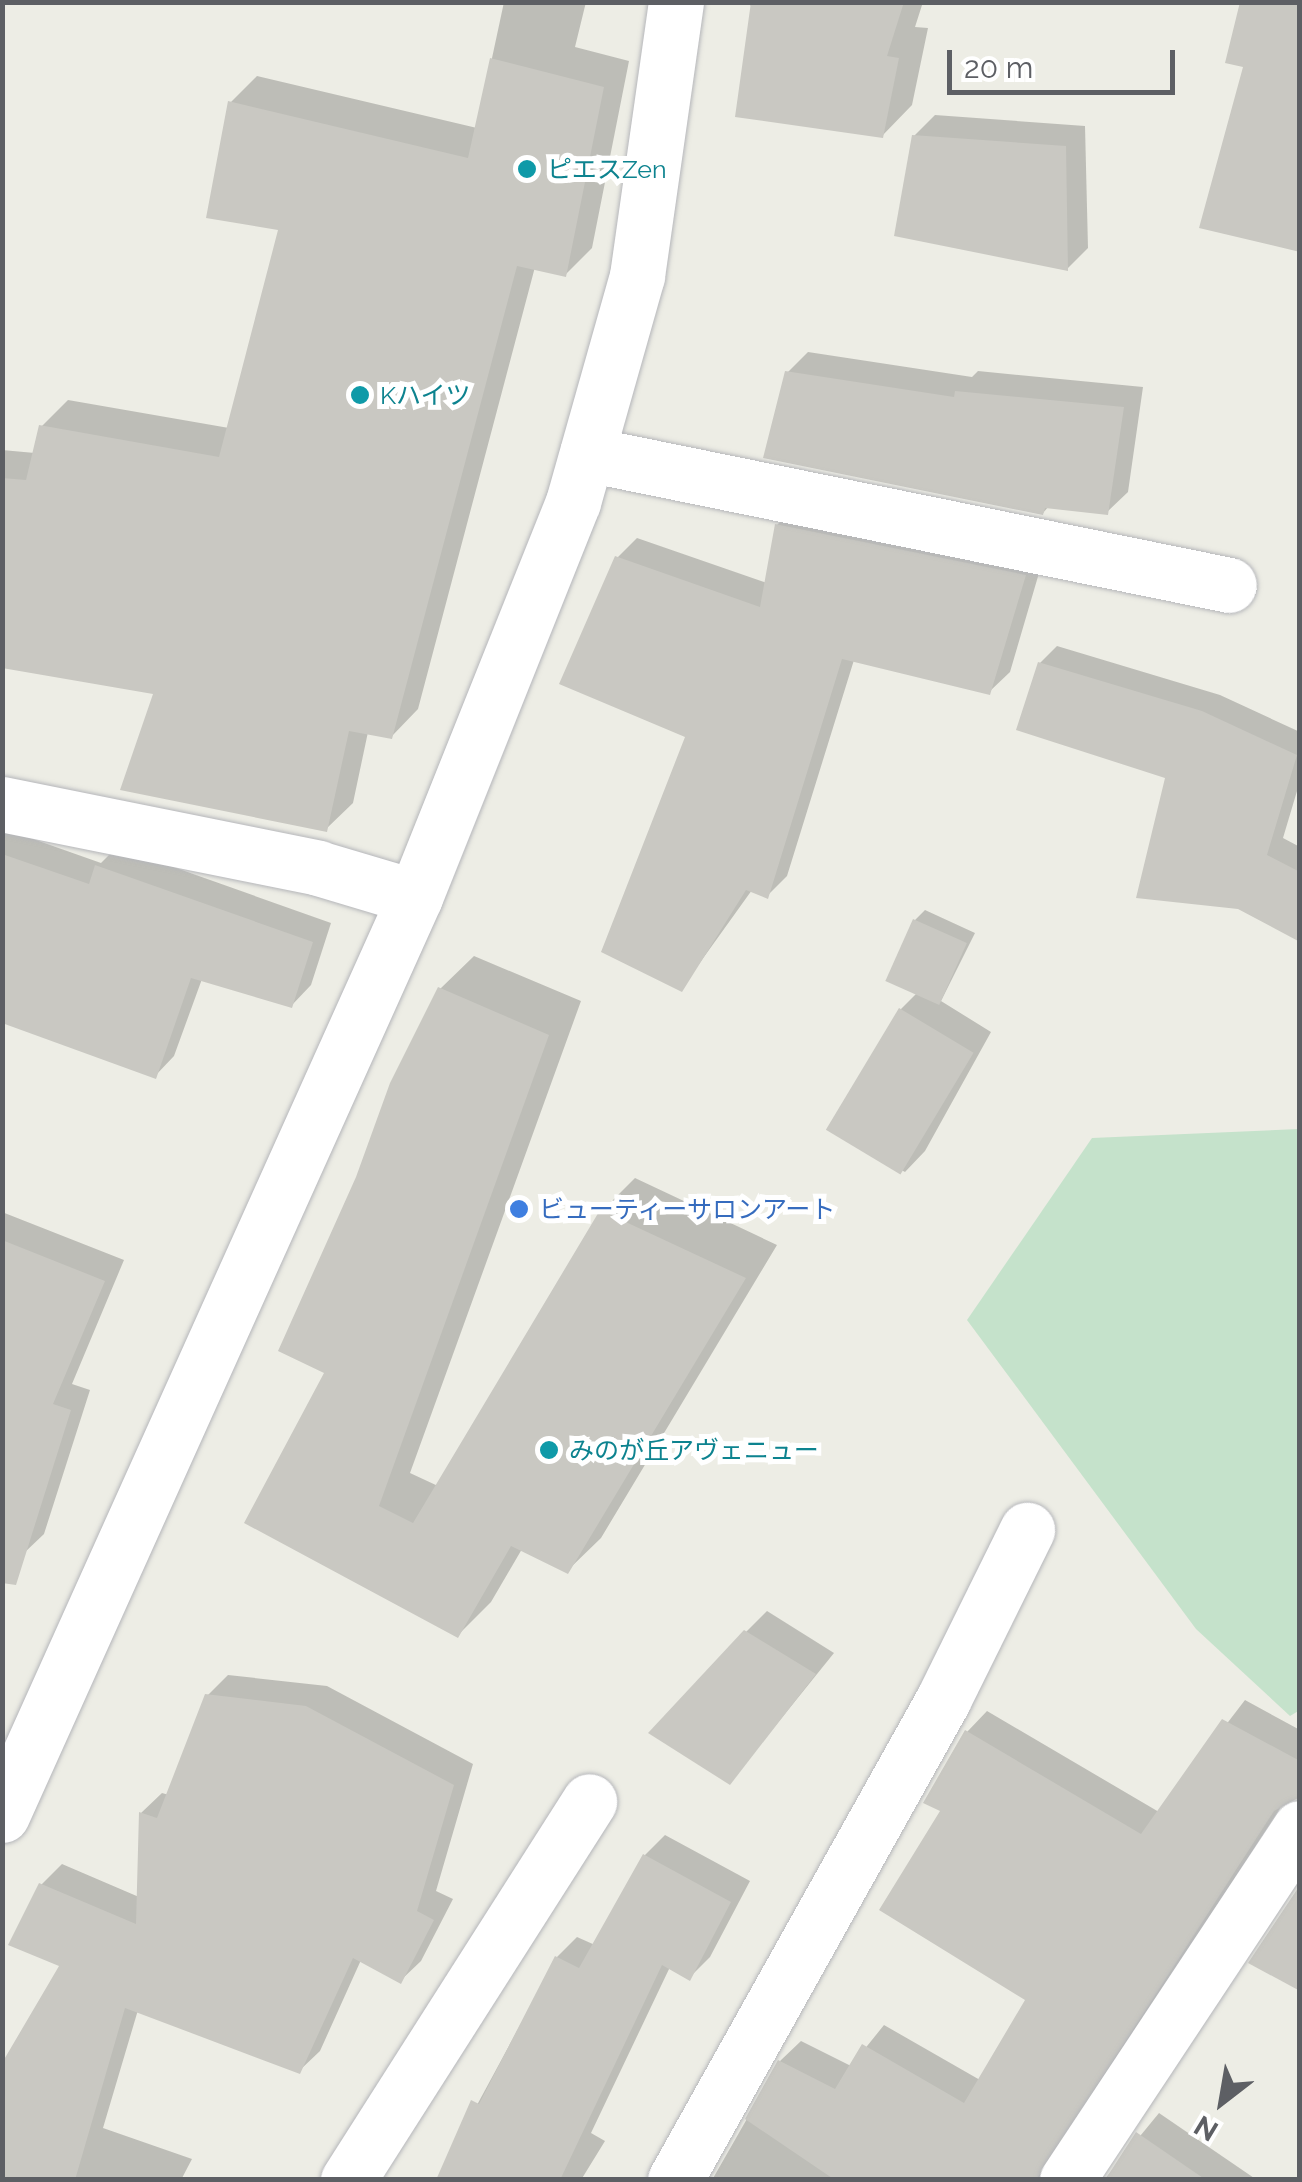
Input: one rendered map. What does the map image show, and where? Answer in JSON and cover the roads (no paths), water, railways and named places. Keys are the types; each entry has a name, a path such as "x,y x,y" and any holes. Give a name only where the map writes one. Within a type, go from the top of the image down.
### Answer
{"street":[{"path":"2,1815 415,897 586,454 636,276 676,2"},
{"path":"586,454 1228,585"},
{"path":"2,804 318,868 415,897"},
{"path":"675,2180 943,1700 1027,1530"},
{"path":"348,2180 590,1801"},
{"path":"1067,2180 1300,1828"}],"place":[{"name":"ピエスZen","path":"527,169"},
{"name":"Kハイツ","path":"360,395"},
{"name":"ビューティーサロンアート","path":"519,1209"},
{"name":"みのが丘アヴェニュー","path":"549,1450"}]}
